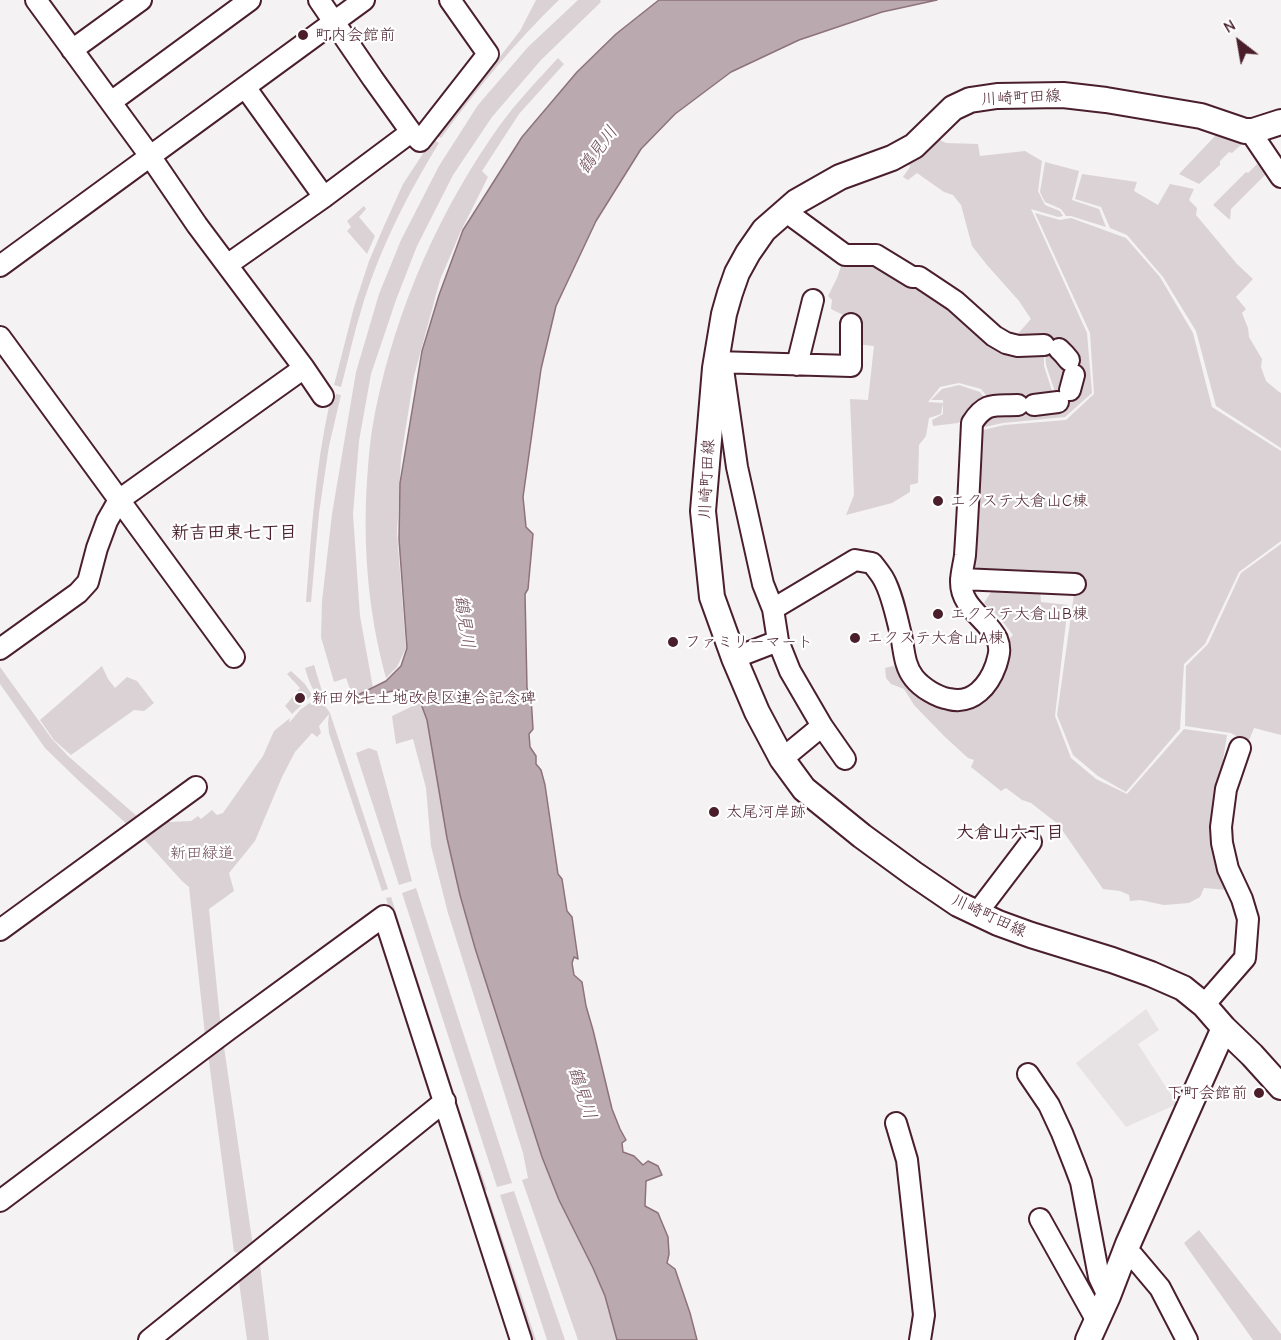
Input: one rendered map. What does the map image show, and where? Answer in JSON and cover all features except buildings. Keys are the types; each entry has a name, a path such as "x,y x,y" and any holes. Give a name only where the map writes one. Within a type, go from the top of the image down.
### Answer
{"main road":[{"name":"川崎町田線","path":"1253,131 1245,131 1201,116 1085,97 1063,95 988,97 970,100 953,108 914,146 892,158 840,177 796,202 764,230 748,253 730,293 724,314 703,512 712,597 734,658 757,712 782,759 804,789 862,836 958,904 998,923 1112,960 1183,988 1204,1005 1281,1087"},
{"path":"1253,131 1281,122"},
{"path":"1095,1332 1124,1253 1224,1028"}],"street":[{"path":"72,50 141,0"},
{"path":"111,102 250,0"},
{"path":"319,0 411,132 420,141 488,54 450,0"},
{"path":"0,266 364,0"},
{"path":"39,1 197,225 323,396"},
{"path":"245,87 324,197"},
{"path":"1253,131 1254,137 1281,177"},
{"path":"227,265 411,132"},
{"path":"773,609 855,560 872,563 884,579 894,608 907,665 914,678 937,695 950,700 973,696 982,690 992,676 1000,647 995,636 971,609 964,597 961,579 965,559 972,423 979,411 990,406 1026,405 1062,370 994,336 955,301 919,277 912,277 876,255 845,255 784,211"},
{"path":"797,365 813,300"},
{"path":"845,759 822,726 790,671 778,641 773,609 763,584 737,467 719,355 797,365 850,366 851,324"},
{"path":"0,337 234,657"},
{"path":"0,649 78,593 88,582 107,521 119,500 304,368"},
{"path":"961,579 1075,584"},
{"path":"734,658 778,641"},
{"path":"782,759 822,726"},
{"path":"1204,1005 1245,958 1248,919 1242,899 1228,869 1221,827 1226,789 1240,748"},
{"path":"0,930 196,787"},
{"path":"977,913 1031,842"},
{"path":"0,1201 203,1048 384,916 522,1340"},
{"path":"1028,1074 1049,1105 1081,1182 1099,1277 1108,1296"},
{"path":"149,1340 445,1101"},
{"path":"896,1123 907,1160 924,1315 920,1340"},
{"path":"1040,1219 1095,1332"},
{"path":"1124,1253 1133,1256 1160,1288 1187,1340"}],"shaded area":[{"path":"1146,1009 1159,1030 1138,1044 1177,1104 1126,1127 1076,1063"}],"green space":[{"path":"536,0 559,0 497,66 441,138 434,134 520,31"},
{"path":"578,0 600,0 601,2 541,60 492,117 453,175 417,246 371,374 359,441 353,514 360,616 373,688 356,696 352,694 346,678 334,682 321,637 322,601 332,514 356,372 379,294 401,240 439,166 478,105 528,47"},
{"path":"558,58 564,64 519,114 482,171 488,177 440,280 414,376 401,458 397,533 406,648 397,667 386,678 370,600 366,547 366,494 371,435 389,353 432,241 470,171 498,127"},
{"path":"1216,135 1238,137 1243,143 1232,153 1229,152 1220,161 1220,165 1199,184 1179,174"},
{"path":"934,137 946,143 978,144 980,156 1025,151 1042,161 1038,191 1045,205 1060,211 1063,216 1058,217 1031,209 1087,333 1092,393 1065,417 1003,423 980,428 982,413 1065,405 1073,395 1081,372 1064,343 1015,337 1031,319 1019,301 972,246 961,205 953,195 944,192 917,173 908,180 903,177 910,167 907,157"},
{"path":"434,140 439,143 405,203 376,267 358,320 341,387 334,385 354,307 369,261 403,184"},
{"path":"1045,162 1079,171 1072,200 1099,209 1106,227 1066,216 1061,209 1045,202 1040,192"},
{"path":"1257,164 1267,173 1231,209 1230,220 1213,205"},
{"path":"1082,174 1137,182 1134,191 1158,205 1170,184 1194,189 1189,200 1197,208 1196,215 1237,264 1253,279 1236,297 1246,309 1242,313 1249,337 1262,359 1261,367 1266,381 1281,393 1281,448 1216,406 1196,331 1163,277 1127,235 1110,228 1101,207 1075,199"},
{"path":"364,206 366,209 359,217 375,236 367,254 347,231 351,227 347,221"},
{"path":"1035,213 1060,220 1071,218 1126,238 1160,277 1193,333 1212,407 1281,451 1281,541 1239,572 1205,644 1184,664 1180,729 1126,792 1098,776 1073,755 1057,715 1075,587 972,585 979,431 1004,425 1066,420 1094,394 1090,333"},
{"path":"844,258 875,261 920,283 963,322 999,345 1044,354 1044,366 1054,397 1043,400 991,401 981,389 959,383 940,387 928,402 943,403 941,414 929,418 926,436 919,445 918,483 910,485 910,492 892,503 846,515 854,495 850,399 868,400 874,346 855,344 855,321 831,309 832,300 828,296"},
{"path":"1045,352 1058,355 1065,363 1068,375 1064,389 1056,395 1046,365"},
{"path":"959,385 980,392 987,401 958,423 933,426 932,420 943,414 943,400 931,400 942,389"},
{"path":"336,394 341,395 329,446 319,513 311,602 306,602 320,455 329,406 334,402"},
{"path":"1281,544 1281,735 1254,728 1248,743 1231,733 1185,726 1186,666 1208,644 1241,573"},
{"path":"993,589 1040,590 1041,602 1068,605 1055,716 1071,758 1096,779 1127,794 1184,729 1227,735 1223,760 1226,770 1228,890 1204,888 1200,897 1189,903 1164,905 1140,900 1130,901 1129,895 1120,891 1103,889 1058,824 1031,803 1022,800 1006,788 1001,791 971,767 974,760 968,758 944,736 914,705 904,689 891,684 886,678 885,668 893,666 966,704 989,695 1008,659 1009,639 1013,635 984,603"},
{"name":"新田緑道","path":"314,665 325,701 319,697 330,713 388,889 382,891 329,733 329,714 319,726 321,733 317,737 312,733 295,752 255,841 229,873 234,891 209,909 221,1029 205,1035 189,887 142,837 167,818 170,822 191,821 198,816 201,819 212,810 217,815 223,813 263,756 274,731 290,718 289,723 300,710 319,696 312,687 305,668"},
{"path":"102,666 115,688 127,677 137,681 154,703 144,711 134,710 71,755 54,740 40,720"},
{"name":"新田緑道","path":"0,667 52,739 68,756 139,818 129,826 45,748 0,684"},
{"path":"291,671 305,684 312,695 292,714 285,706 300,688 287,674"},
{"path":"407,691 420,701 427,720 447,838 460,895 542,1157 559,1200 605,1296 617,1340 578,1340 522,1180 528,1178 523,1153 448,913 431,846 426,788 413,739 396,744 392,716 417,704"},
{"path":"369,748 377,751 412,881 399,885 356,753"},
{"path":"416,888 512,1183 497,1187 402,893"},
{"path":"391,897 487,1190 483,1191 416,997 386,898"},
{"path":"224,1047 253,1246 244,1254 234,1252 208,1054"},
{"path":"514,1191 565,1340 547,1340 500,1195"},
{"path":"488,1196 536,1340 529,1340 483,1198"},
{"path":"1199,1230 1281,1334 1281,1340 1253,1340 1184,1243"},
{"path":"260,1265 269,1340 247,1340 239,1282"}],"water":[{"name":"鶴見川","path":"659,0 937,0 882,12 799,40 731,72 675,114 641,149 596,221 556,306 541,369 523,497 526,527 533,534 528,589 525,594 527,688 531,697 533,729 529,734 530,747 536,756 536,764 541,770 545,785 558,874 562,879 567,911 572,917 578,959 574,957 572,963 574,975 582,982 612,1109 626,1140 622,1143 623,1152 634,1156 643,1165 648,1161 658,1166 662,1175 646,1181 645,1206 658,1213 668,1237 667,1263 675,1269 697,1340 617,1340 605,1296 559,1200 542,1157 475,948 447,838 427,720 420,701 407,691 398,690 358,703 356,696 386,681 401,666 407,648 399,539 400,483 422,351 439,295 463,230 522,137 577,72 616,34"}],"place":[{"name":"町内会館前","path":"303,35"},
{"name":"エクステ大倉山C棟","path":"938,501"},
{"name":"エクステ大倉山B棟","path":"938,614"},
{"name":"エクステ大倉山A棟","path":"855,638"},
{"name":"ファミリーマート","path":"673,642"},
{"name":"新田外七土地改良区連合記念碑","path":"300,698"},
{"name":"太尾河岸跡","path":"714,812"},
{"name":"下町会館前","path":"1259,1093"}],"district":[{"name":"新吉田東七丁目","path":"234,533"},
{"name":"大倉山六丁目","path":"1010,833"}]}
